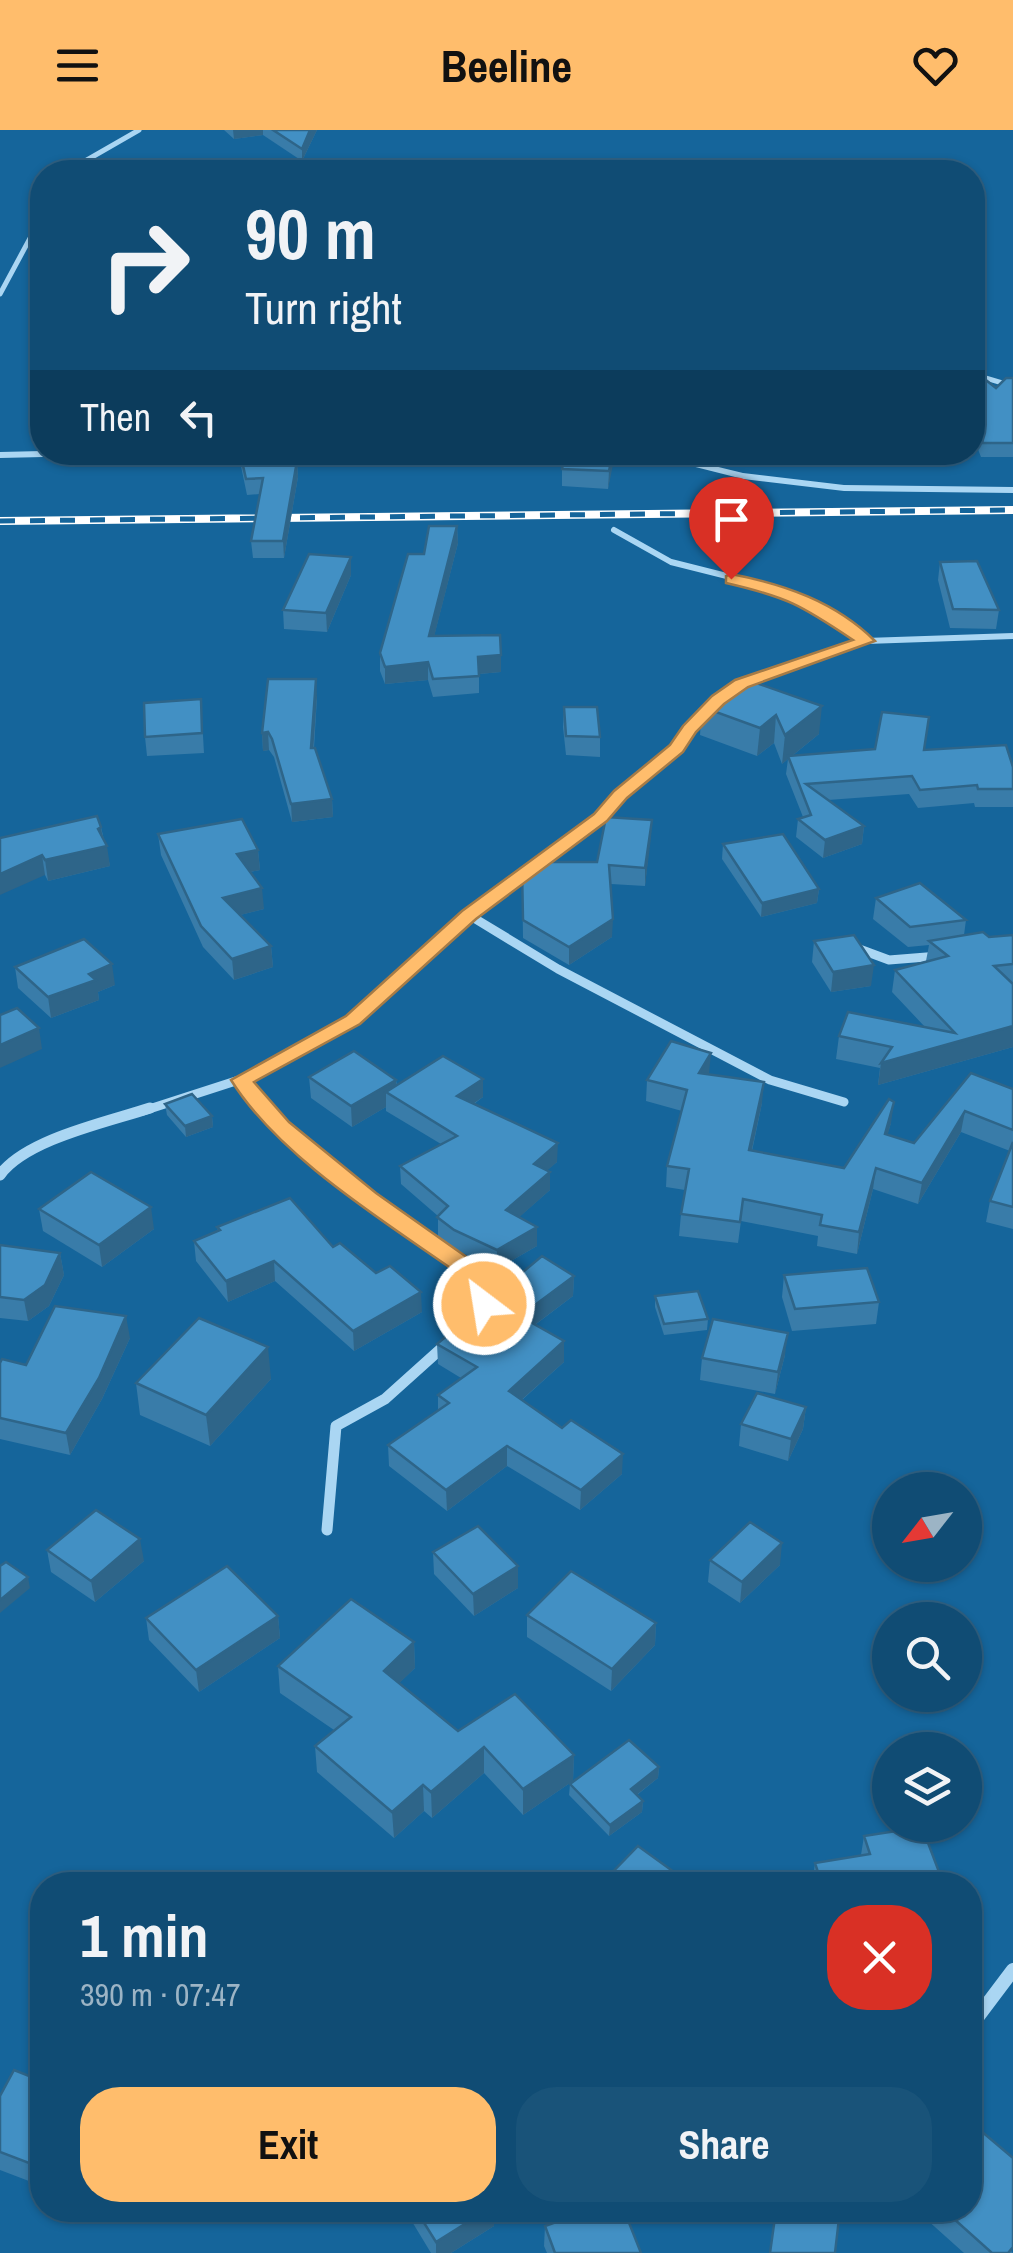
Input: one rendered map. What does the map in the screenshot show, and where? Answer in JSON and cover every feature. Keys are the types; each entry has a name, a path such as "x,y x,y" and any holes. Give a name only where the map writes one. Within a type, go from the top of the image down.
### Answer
{"street":[{"path":"87,160 140,130"},
{"path":"0,294 30,238"},
{"path":"985,378 1013,386"},
{"path":"0,455 30,454"},
{"path":"696,465 743,476 828,486 1013,490"},
{"path":"614,530 635,548 680,568 773,587 804,599 866,641"},
{"path":"730,692 766,672 866,641 1013,636"},
{"path":"0,1175 8,1164 61,1137 242,1080 353,1020 469,915 600,818 620,794 677,748 689,729 718,700"},
{"path":"469,915 558,969 770,1080 844,1102"},
{"path":"854,947 889,960 946,955"},
{"path":"242,1080 257,1104 281,1127 368,1198 467,1268 484,1286 484,1304 469,1320"},
{"path":"327,1530 336,1426 385,1398 456,1334"},
{"path":"982,2011 1013,1970"}],"building":[{"path":"273,130 310,130 302,149"},
{"path":"1006,378 1013,378 1013,443 985,443 985,379 996,388"},
{"path":"243,465 296,465 283,541 251,541 263,478 246,479"},
{"path":"563,465 610,465 609,471 562,469"},
{"path":"429,526 457,526 429,636 500,635 501,655 478,657 479,676 433,679 428,662 385,667 380,653 408,554 424,554"},
{"path":"309,554 351,557 326,613 283,610"},
{"path":"977,561 999,610 953,609 940,562"},
{"path":"742,678 822,706 785,735 776,715 760,728 702,707"},
{"path":"268,679 316,679 311,748 315,748 332,799 291,804 272,739 268,732 262,733"},
{"path":"201,699 202,733 145,737 144,703"},
{"path":"564,707 597,707 600,737 566,736"},
{"path":"882,712 929,717 924,750 1006,745 1013,767 1013,789 978,789 977,785 920,790 912,776 806,784 864,826 825,840 798,819 811,815 788,756 875,749"},
{"path":"97,816 101,827 98,829 107,846 45,860 42,855 0,874 0,838"},
{"path":"606,817 652,820 645,868 609,865 613,919 569,947 523,920 522,868 530,862 597,862"},
{"path":"242,819 258,850 237,854 262,888 223,898 271,946 232,959 201,926 158,834"},
{"path":"783,834 819,889 762,903 723,844"},
{"path":"920,883 966,920 910,927 876,898"},
{"path":"983,932 989,937 1013,935 1013,964 994,966 1013,984 1013,1026 881,1063 892,1047 839,1036 848,1012 955,1033 895,970 948,956 929,941"},
{"path":"854,935 874,965 833,972 814,941"},
{"path":"84,939 112,964 89,974 96,980 48,997 15,967"},
{"path":"17,1008 39,1028 0,1045 0,1015"},
{"path":"671,1041 711,1053 699,1073 764,1082 749,1150 844,1168 889,1099 894,1102 885,1134 914,1143 971,1073 1013,1089 1013,1130 965,1111 922,1183 876,1168 859,1232 820,1225 822,1215 743,1199 740,1222 681,1214 689,1169 667,1166 687,1090 647,1080"},
{"path":"354,1051 396,1080 351,1106 309,1077"},
{"path":"443,1056 483,1079 457,1096 558,1143 534,1164 550,1172 506,1210 537,1227 497,1250 454,1230 437,1217 448,1206 400,1166 457,1136 386,1092"},
{"path":"192,1094 212,1116 185,1126 165,1104"},
{"path":"1013,1142 1013,1207 990,1201"},
{"path":"91,1172 151,1207 99,1245 39,1209"},
{"path":"290,1198 333,1247 340,1243 376,1273 390,1266 421,1292 353,1331 274,1261 226,1281 194,1241 220,1230 217,1227"},
{"path":"0,1245 60,1253 45,1285 24,1300 0,1297"},
{"path":"542,1256 574,1276 520,1316 564,1341 509,1391 562,1428 571,1420 623,1454 581,1490 507,1446 446,1490 388,1445 449,1403 438,1395 477,1367 437,1344"},
{"path":"867,1268 879,1302 795,1309 784,1275"},
{"path":"698,1291 708,1319 664,1324 655,1296"},
{"path":"55,1306 126,1316 99,1378 66,1433 0,1418 0,1363 2,1359 26,1365"},
{"path":"199,1318 268,1347 206,1415 136,1383"},
{"path":"713,1319 788,1333 778,1372 702,1358"},
{"path":"757,1393 806,1407 791,1439 741,1424"},
{"path":"96,1510 140,1539 91,1581 47,1550"},
{"path":"750,1522 782,1543 742,1582 710,1560"},
{"path":"478,1526 518,1566 473,1594 433,1552"},
{"path":"6,1562 28,1577 0,1600 0,1566"},
{"path":"227,1566 278,1616 196,1670 146,1618"},
{"path":"571,1571 656,1623 612,1669 527,1615"},
{"path":"351,1599 414,1642 384,1671 458,1731 515,1694 574,1755 523,1789 484,1747 431,1792 423,1785 392,1812 315,1746 351,1717 278,1666"},
{"path":"629,1740 659,1767 631,1789 643,1801 610,1825 570,1784"},
{"path":"872,1835 872,1842 928,1842 939,1872 818,1872 815,1863 870,1854 864,1836"},
{"path":"638,1846 674,1872 613,1872"},
{"path":"14,2070 30,2076 30,2163 0,2152 0,2096"},
{"path":"982,2132 1013,2158 1013,2247 1008,2253 992,2253 957,2222 982,2222"},
{"path":"424,2222 468,2222 436,2242"},
{"path":"556,2222 629,2222 641,2253 555,2253 545,2226"},
{"path":"774,2222 839,2222 835,2253 770,2253"}],"railway":[{"path":"0,521 1013,510"}],"route":[{"path":"484,1304 484,1286 467,1268 368,1198 281,1127 257,1104 242,1080 353,1020 469,915 600,818 620,794 677,748 689,729 718,700 742,683 866,641 804,599 773,587 731,579"}]}
